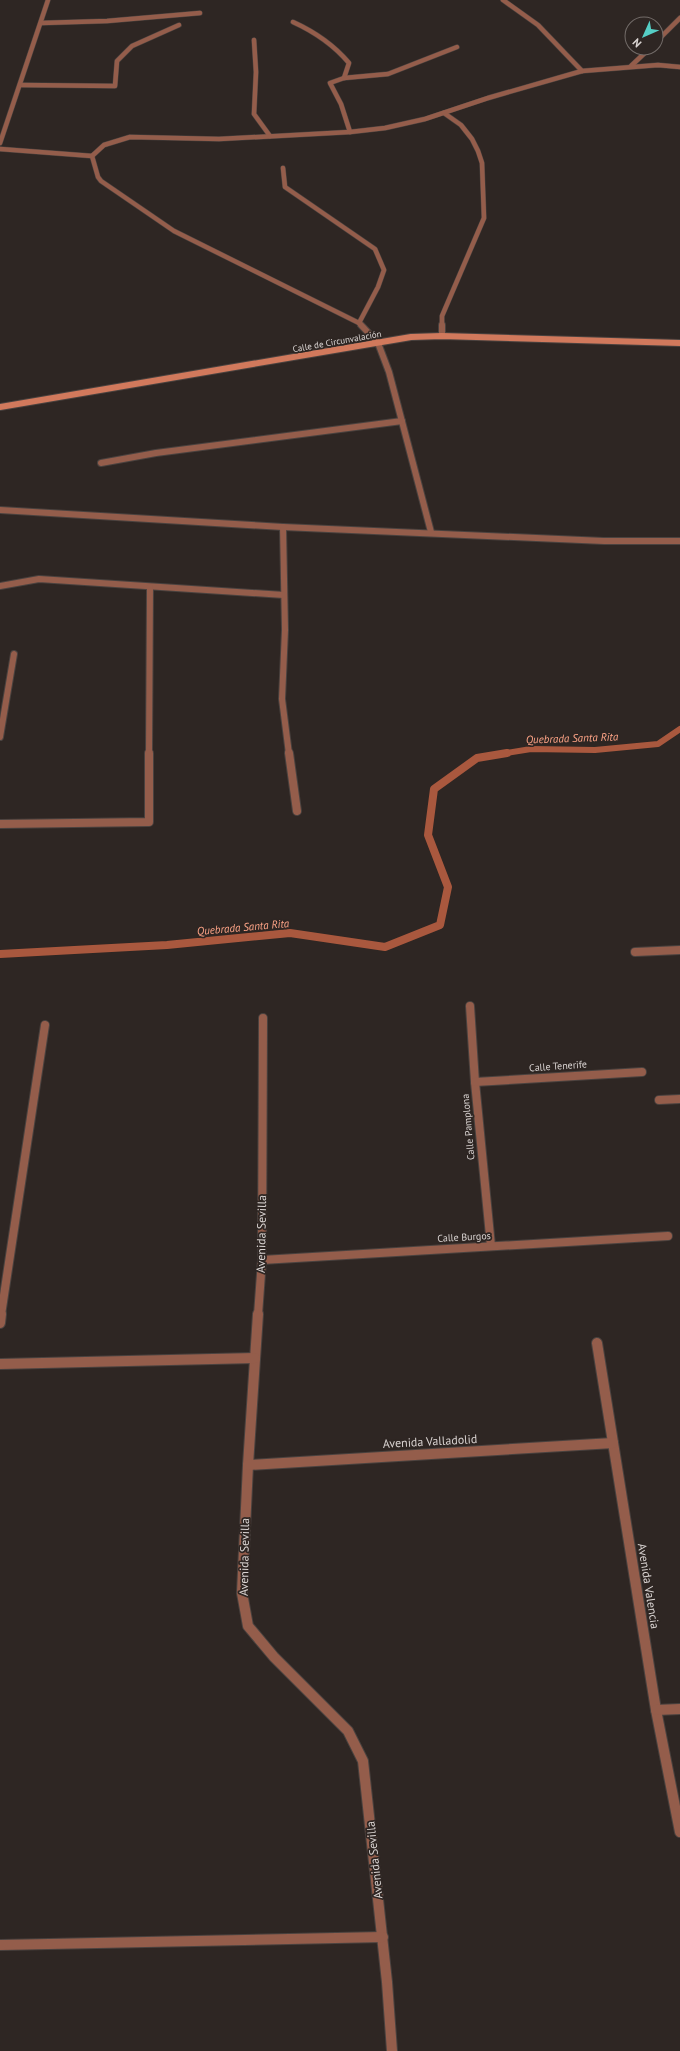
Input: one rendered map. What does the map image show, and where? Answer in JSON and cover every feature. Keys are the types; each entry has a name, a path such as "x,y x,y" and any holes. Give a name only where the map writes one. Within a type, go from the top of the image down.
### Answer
{"street":[{"path":"0,143 48,0"},
{"path":"503,0 538,26 582,71"},
{"path":"41,23 107,21 200,13"},
{"path":"664,34 680,18"},
{"path":"293,22 318,33 338,50 349,64 344,78"},
{"path":"20,85 115,86 117,61 132,46 179,25"},
{"path":"254,40 256,72 254,114 270,136"},
{"path":"350,132 341,104 330,83 344,78 388,74 457,47"},
{"path":"631,66 642,56"},
{"path":"0,149 92,156 104,145 130,137 219,139 350,132 385,128 425,119 582,71 631,66 658,65 680,67"},
{"path":"442,336 442,316 484,218 482,163 478,151 461,125 444,113"},
{"path":"92,156 98,177 101,181 174,231 359,323 378,343 389,372 431,532"},
{"path":"283,168 285,187 375,249 384,270 378,287 359,323"},
{"name":"Calle de Circunvalación","path":"0,407 411,337 442,336 680,343"},
{"path":"101,463 156,453 402,421"},
{"path":"0,510 282,527 431,532 604,541 680,541"},
{"path":"282,527 285,630 282,699 297,811"},
{"path":"0,586 39,579 150,587 284,594"},
{"path":"0,824 149,822 150,587"},
{"path":"0,737 14,654"},
{"path":"635,952 680,950"},
{"name":"Calle Pamplona","path":"470,1006 475,1082 491,1246"},
{"name":"Avenida Sevilla","path":"263,1018 262,1260 248,1465 242,1593 248,1626 274,1657 348,1731 363,1761 383,1937 392,2051"},
{"path":"0,1323 45,1025"},
{"name":"Calle Tenerife","path":"475,1082 642,1072"},
{"path":"659,1100 680,1099"},
{"name":"Calle Burgos","path":"262,1260 668,1236"},
{"name":"Avenida Valencia","path":"598,1343 656,1710 680,1832"},
{"path":"0,1364 255,1358"},
{"name":"Avenida Valladolid","path":"248,1465 613,1443"},
{"path":"656,1710 680,1708"},
{"path":"0,1945 383,1937"}],"waterway":[{"name":"Quebrada Santa Rita","path":"0,954 167,945 290,933 385,947 440,925 448,887 428,835 434,789 477,758 531,749 595,750 658,744 680,729"}]}
